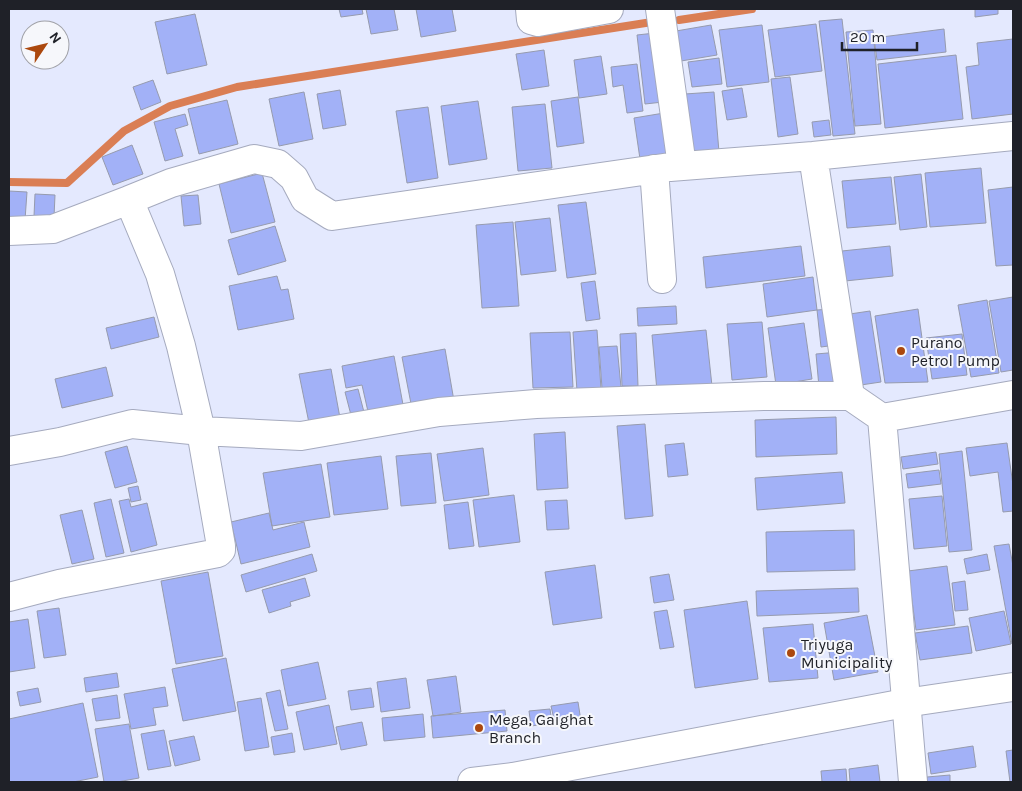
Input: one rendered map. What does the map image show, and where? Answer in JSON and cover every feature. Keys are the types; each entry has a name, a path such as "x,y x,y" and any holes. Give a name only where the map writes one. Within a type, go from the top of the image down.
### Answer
{"street":[{"path":"530,9 532,20 538,22 609,9"},
{"path":"660,9 682,166"},
{"path":"9,230 54,228 171,183 254,158 278,164 294,178 305,199 332,216 654,169 813,156 1013,136"},
{"path":"813,156 850,396"},
{"path":"654,169 662,279"},
{"path":"9,597 59,584 221,550 201,431 181,346 160,274 128,200"},
{"path":"9,451 60,442 132,424 201,431 301,436 439,412 536,404 764,396 850,396 882,418 1013,395"},
{"path":"882,418 912,782"},
{"path":"472,782 523,775 905,703 1013,687"}],"building":[{"path":"339,9 362,9 363,14 341,17"},
{"path":"366,9 394,9 398,30 371,34"},
{"path":"416,9 452,9 456,31 421,37"},
{"path":"975,9 998,9 998,14 975,17"},
{"path":"195,14 207,65 167,74 155,22"},
{"path":"842,19 855,134 833,136 819,21"},
{"path":"816,24 822,71 775,77 768,30"},
{"path":"711,25 717,55 681,61 676,31"},
{"path":"762,25 769,82 727,87 719,30"},
{"path":"944,29 946,52 877,60 874,38"},
{"path":"873,30 881,124 855,126 846,32"},
{"path":"655,33 663,102 645,104 637,35"},
{"path":"1013,39 1013,114 972,119 966,67 979,65 977,43"},
{"path":"544,50 549,86 522,90 516,54"},
{"path":"956,55 963,119 885,128 878,64"},
{"path":"601,56 607,94 579,98 574,60"},
{"path":"719,58 722,84 692,87 688,62"},
{"path":"637,64 643,111 627,113 623,85 613,87 611,67"},
{"path":"790,77 798,134 778,137 771,79"},
{"path":"153,80 161,102 141,110 133,87"},
{"path":"742,88 747,117 727,120 722,91"},
{"path":"340,90 346,125 323,129 317,94"},
{"path":"304,92 313,139 279,146 269,99"},
{"path":"714,92 719,152 690,154 685,94"},
{"path":"578,97 584,143 557,147 551,101"},
{"path":"227,100 238,144 199,154 188,109"},
{"path":"478,101 487,159 449,165 441,106"},
{"path":"545,104 552,168 518,171 512,107"},
{"path":"428,107 438,178 407,183 396,111"},
{"path":"664,113 671,154 640,159 634,118"},
{"path":"185,114 188,125 175,129 183,156 165,161 154,122"},
{"path":"829,120 831,135 814,137 812,122"},
{"path":"132,145 143,174 113,185 102,157"},
{"path":"981,168 986,223 930,227 925,173"},
{"path":"262,173 275,222 231,233 219,184"},
{"path":"921,174 927,227 900,230 894,177"},
{"path":"891,177 896,224 847,228 842,181"},
{"path":"1013,187 1013,265 996,266 988,190"},
{"path":"9,191 27,192 25,220 9,219"},
{"path":"35,194 55,195 54,217 34,216"},
{"path":"198,195 201,224 184,226 181,196"},
{"path":"586,202 596,274 567,278 558,205"},
{"path":"550,218 556,271 521,275 515,222"},
{"path":"513,222 519,306 482,308 476,225"},
{"path":"275,226 286,261 238,275 228,240"},
{"path":"801,246 805,276 706,288 703,257"},
{"path":"890,246 893,276 845,281 842,251"},
{"path":"277,276 281,290 288,289 294,319 238,330 229,286"},
{"path":"813,277 817,310 767,317 763,284"},
{"path":"595,281 600,319 586,321 581,283"},
{"path":"1013,297 1013,370 1001,372 989,301"},
{"path":"987,300 999,373 971,377 958,305"},
{"path":"676,306 677,324 638,326 637,308"},
{"path":"831,309 836,345 821,347 817,310"},
{"path":"918,309 928,382 885,383 875,316"},
{"path":"870,311 881,382 854,386 843,315"},
{"path":"154,317 159,337 111,349 106,328"},
{"path":"762,322 767,377 732,380 727,324"},
{"path":"804,323 812,379 776,385 768,328"},
{"path":"597,330 601,389 577,391 573,332"},
{"path":"706,330 712,386 657,391 652,335"},
{"path":"570,332 573,387 533,388 530,333"},
{"path":"636,333 638,386 622,386 620,334"},
{"path":"962,334 967,375 932,379 926,338"},
{"path":"617,346 621,387 602,388 599,347"},
{"path":"445,349 454,401 412,409 402,357"},
{"path":"839,352 842,385 819,387 816,354"},
{"path":"394,356 404,410 369,416 362,385 346,388 342,366"},
{"path":"106,367 113,396 62,408 55,379"},
{"path":"331,369 340,418 309,423 299,374"},
{"path":"358,389 365,416 352,419 345,392"},
{"path":"836,417 837,454 756,457 755,420"},
{"path":"645,424 653,516 625,519 617,426"},
{"path":"565,432 568,488 537,490 534,434"},
{"path":"684,443 688,475 668,477 665,445"},
{"path":"1007,443 1013,485 1013,511 1003,512 998,472 970,476 966,448"},
{"path":"127,446 137,482 115,488 105,452"},
{"path":"483,448 489,495 444,501 437,454"},
{"path":"962,451 972,550 949,552 939,454"},
{"path":"936,452 938,464 903,469 901,457"},
{"path":"431,453 436,503 401,506 396,456"},
{"path":"381,456 388,509 334,515 327,463"},
{"path":"321,464 330,517 272,526 263,473"},
{"path":"939,470 941,484 908,488 906,474"},
{"path":"842,472 845,503 757,510 755,478"},
{"path":"138,486 141,500 131,502 128,488"},
{"path":"514,495 520,542 479,547 473,500"},
{"path":"942,496 947,546 914,549 909,499"},
{"path":"111,499 124,553 106,557 94,503"},
{"path":"129,499 131,507 147,503 157,545 131,552 119,501"},
{"path":"567,500 569,529 547,530 545,501"},
{"path":"468,502 474,546 449,549 444,505"},
{"path":"82,510 94,559 72,564 60,515"},
{"path":"269,513 273,530 304,522 310,547 241,564 231,522"},
{"path":"854,530 855,570 767,572 766,532"},
{"path":"1009,544 1013,566 1013,644 994,546"},
{"path":"312,554 317,571 246,592 241,575"},
{"path":"987,554 990,570 967,574 964,559"},
{"path":"595,565 602,618 553,625 545,572"},
{"path":"947,566 955,625 916,630 908,571"},
{"path":"208,572 223,656 176,664 161,581"},
{"path":"669,574 674,600 654,603 650,577"},
{"path":"305,578 310,596 290,602 291,606 269,613 262,590"},
{"path":"965,581 968,610 955,611 952,583"},
{"path":"858,588 859,612 757,616 756,591"},
{"path":"747,601 758,679 695,688 684,610"},
{"path":"59,608 66,655 44,658 37,611"},
{"path":"667,610 674,647 660,649 654,612"},
{"path":"1004,611 1011,644 976,651 969,618"},
{"path":"867,615 878,672 834,680 824,623"},
{"path":"28,619 35,668 9,672 9,622"},
{"name":"Triyuga Municipality","path":"813,624 818,678 769,682 763,628"},
{"path":"968,626 972,653 920,660 915,633"},
{"path":"226,658 236,711 183,721 172,669"},
{"path":"318,662 326,699 288,706 281,670"},
{"path":"117,673 119,687 86,692 84,678"},
{"path":"456,676 461,712 433,716 427,680"},
{"path":"406,678 410,708 381,712 377,682"},
{"path":"165,687 168,706 153,708 156,725 131,729 124,694"},
{"path":"38,688 41,702 20,706 17,692"},
{"path":"371,688 374,707 351,710 348,691"},
{"path":"280,690 288,729 275,731 266,693"},
{"path":"117,695 120,718 96,721 92,699"},
{"path":"261,698 269,747 245,751 237,702"},
{"path":"578,702 581,721 555,724 551,706"},
{"path":"83,703 98,777 73,782 9,782 9,719"},
{"path":"329,705 337,744 304,750 296,712"},
{"path":"550,709 552,723 531,726 529,711"},
{"path":"505,710 507,731 433,738 431,716"},
{"path":"423,714 425,737 384,741 382,718"},
{"path":"362,722 367,745 341,750 336,727"},
{"path":"129,724 139,778 104,782 95,729"},
{"path":"164,730 171,766 148,770 141,734"},
{"path":"292,733 295,752 274,755 271,737"},
{"path":"194,736 200,760 175,766 169,741"},
{"path":"973,746 976,767 931,774 928,753"},
{"path":"1013,750 1013,782 1010,782 1006,751"},
{"path":"878,765 880,782 850,782 849,769"},
{"path":"846,769 847,782 822,782 821,771"},
{"path":"950,775 950,782 927,782 927,777"}],"waterway":[{"path":"679,20 752,9"},
{"path":"9,182 67,183 124,131 170,106 237,87 652,22"}],"place":[{"name":"Purano Petrol Pump","path":"901,351"},
{"name":"Triyuga Municipality","path":"791,653"},
{"name":"Mega, Gaighat Branch","path":"479,728"}]}
